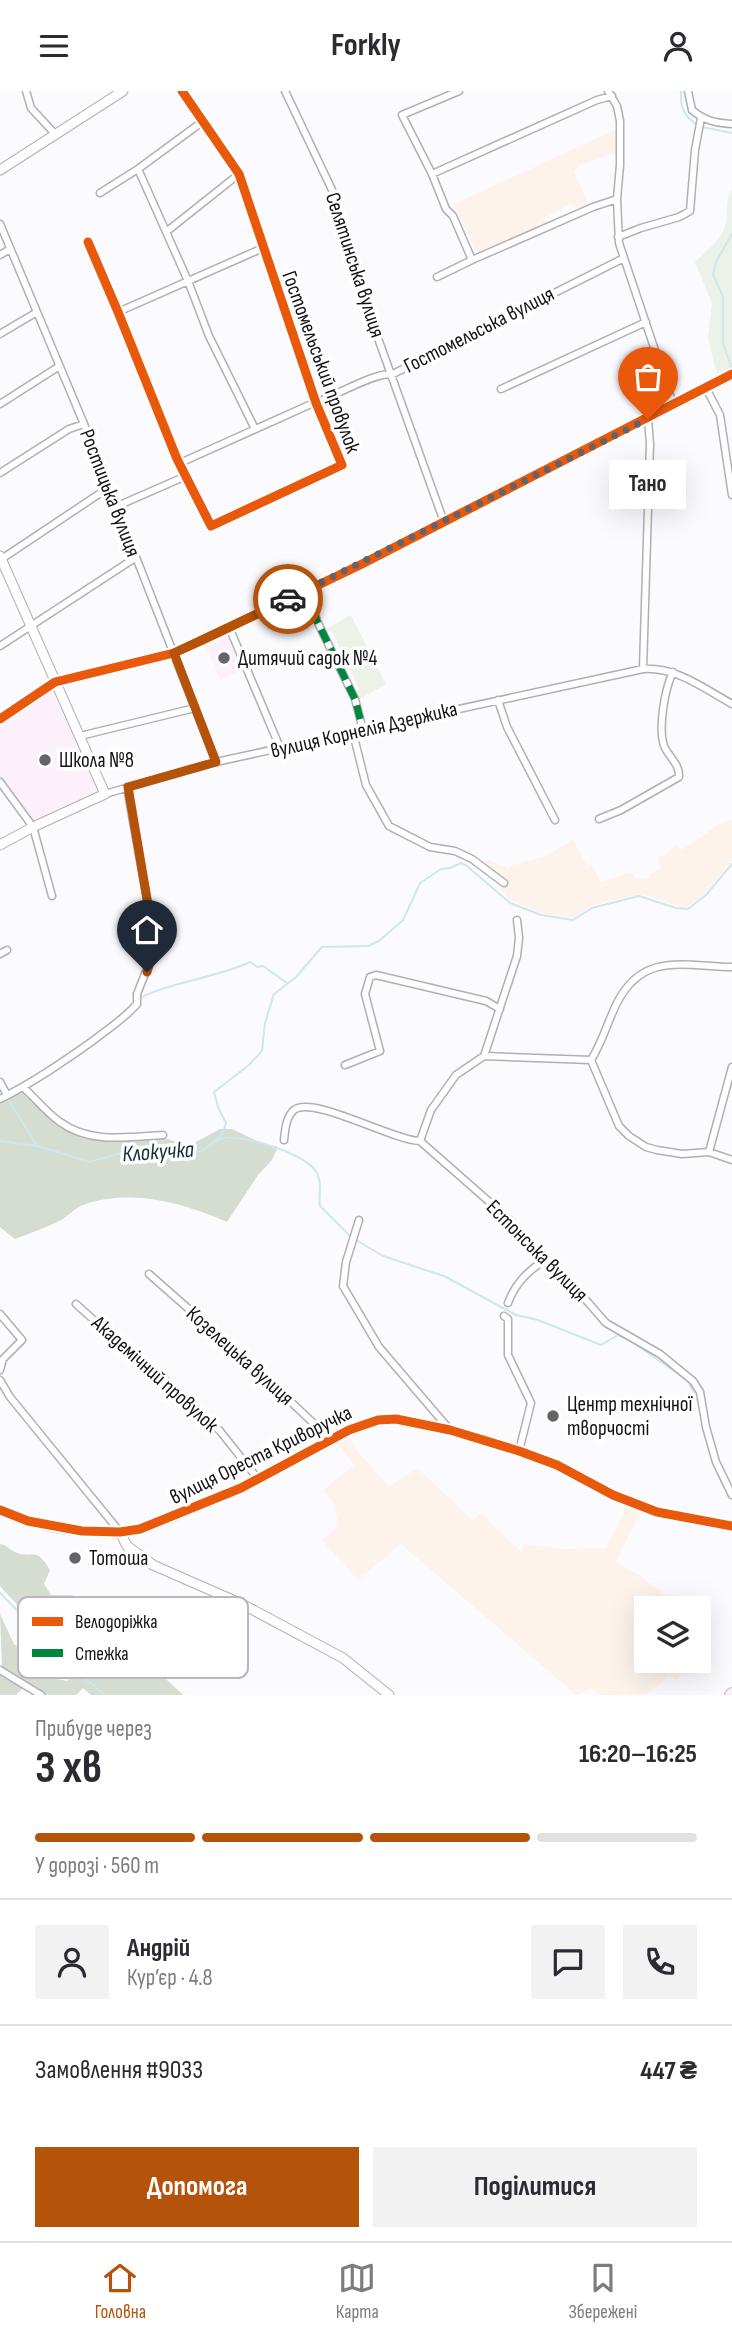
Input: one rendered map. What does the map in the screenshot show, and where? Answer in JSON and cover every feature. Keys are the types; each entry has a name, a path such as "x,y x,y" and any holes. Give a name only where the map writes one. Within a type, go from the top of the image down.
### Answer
{"street":[{"path":"26,91 31,108 55,134"},
{"path":"0,170 123,91"},
{"name":"Гостомельський провулок","path":"88,242 177,459 211,526 340,468 342,461 316,403 239,174 182,91"},
{"name":"Селятинська вулиця","path":"285,91 334,192 370,316 444,522"},
{"path":"459,91 402,115 472,260"},
{"path":"688,91 692,110 700,120 732,124"},
{"path":"432,174 610,93 617,106 620,135 618,237 673,404"},
{"path":"618,237 690,211 700,120"},
{"path":"100,193 202,123"},
{"path":"138,169 188,281 209,336 255,429"},
{"path":"166,232 239,174"},
{"path":"437,277 593,207 617,199"},
{"name":"Ростицька вулиця","path":"0,224 83,424 216,762"},
{"path":"118,312 263,248"},
{"path":"0,255 10,249"},
{"name":"Гостомельська вулиця","path":"180,463 380,374 391,375 624,258"},
{"path":"0,334 37,312"},
{"path":"501,389 646,322"},
{"path":"0,404 58,367"},
{"path":"0,719 55,682 174,653 444,522 732,374"},
{"path":"706,388 720,415 732,495"},
{"path":"643,669 650,445 648,419"},
{"path":"0,473 69,429 83,424"},
{"path":"115,507 186,476"},
{"path":"105,794 0,558 108,488"},
{"path":"0,646 32,628 135,558"},
{"path":"307,590 317,621 355,699 363,730"},
{"path":"229,627 281,750"},
{"name":"вулиця Корнелія Дзержика","path":"0,845 105,794 216,762 281,750 643,669 673,671 732,704"},
{"path":"599,819 621,810 679,777 680,772 666,749 661,734 667,690 673,671"},
{"path":"499,700 507,727 555,820"},
{"path":"80,736 195,708"},
{"path":"353,733 366,785 389,826 430,847 455,851 472,859 504,883"},
{"path":"0,782 33,827 52,896"},
{"path":"0,1099 24,1088 62,1063 136,1004 137,994 152,956 153,934 128,787"},
{"path":"484,1056 517,956 517,919"},
{"path":"732,967 659,965 639,974 629,983 617,1002 592,1060 623,1132 646,1147 657,1150 682,1154 709,1152 732,1160"},
{"path":"345,1065 380,1051 365,994 370,978 376,975 486,1001 500,1009"},
{"path":"420,1141 431,1110 456,1075 484,1056 592,1060"},
{"path":"709,1152 732,1067"},
{"path":"0,1082 7,1095"},
{"path":"24,1088 60,1122 80,1133 109,1138 163,1136"},
{"name":"Естонська вулиця","path":"284,1140 288,1119 294,1110 306,1107 331,1112 410,1141 420,1141 509,1219 543,1261 572,1284 606,1323 660,1354 693,1381 700,1392 716,1462 732,1495"},
{"path":"359,1220 346,1262 343,1286 379,1347 450,1430"},
{"path":"508,1303 523,1277 543,1261"},
{"name":"Козелецька вулиця","path":"149,1275 248,1361 330,1439"},
{"name":"Академічний провулок","path":"76,1304 135,1357 162,1377 220,1431 258,1479"},
{"path":"0,1314 22,1340 3,1359 0,1370"},
{"path":"504,1316 508,1319 509,1355 531,1403 519,1451"},
{"path":"0,1380 10,1397 120,1532 127,1546 153,1565 226,1597"},
{"name":"вулиця Ореста Криворучка","path":"0,1510 51,1526 88,1532 141,1529 173,1518 258,1479 330,1439 359,1426 384,1419 411,1421 450,1430 519,1451 557,1465 613,1495 657,1512 732,1526"},
{"path":"248,1607 343,1658 389,1695"},
{"path":"0,1670 41,1695"}],"shaded area":[{"path":"619,128 616,153 579,165 574,171 589,205 581,209 570,205 544,217 546,223 477,254 454,204"},
{"path":"732,189 732,367 717,375 708,338 712,303 695,262 714,244 724,229"},
{"path":"351,615 386,684 360,699 355,693 359,689 332,631 327,633 326,629"},
{"name":"Дитячий садок №4","path":"227,636 243,669 220,680 206,647"},
{"name":"Школа №8","path":"55,682 104,794 34,826 0,784 0,719"},
{"path":"732,819 732,861 700,899 683,908 643,894 590,906 574,918 540,913 509,899 500,888 506,880 484,864 487,859 509,869 510,866 548,855 573,840 588,867 593,866 600,882 632,872 638,879 651,879 649,875 661,868 658,857 667,854 675,845 682,850 718,825"},
{"path":"343,1435 389,1487 417,1468 473,1520 481,1513 522,1553 524,1544 563,1549 606,1548 629,1503 642,1508 616,1562 639,1575 666,1596 634,1596 634,1673 684,1673 676,1680 670,1675 646,1695 598,1695 591,1688 576,1695 401,1544 358,1580 322,1540 339,1525 335,1511 337,1507 323,1490 354,1465 334,1439"}],"green space":[{"path":"24,1087 60,1122 100,1137 164,1134 165,1138 180,1143 196,1142 220,1129 232,1129 259,1142 278,1147 272,1160 258,1175 227,1222 175,1204 120,1198 83,1205 55,1223 15,1239 0,1227 0,1099"},
{"path":"0,1544 21,1554 37,1555 50,1570 44,1584 51,1595 74,1597 18,1597 18,1605 0,1586"},
{"path":"0,1614 18,1647 18,1678 56,1678 67,1681 70,1678 165,1678 183,1695 91,1695 83,1688 76,1695 45,1695 28,1683 16,1695 0,1695"}],"waterway":[{"name":"Клокучка","path":"681,91 684,111 697,125"},
{"name":"Клокучка","path":"702,127 732,133"},
{"name":"Клокучка","path":"732,234 716,262 713,274 723,297 723,343 732,369"},
{"name":"Клокучка","path":"0,1141 38,1146 89,1162 136,1149 161,1154 182,1150 201,1152 222,1135 226,1123 214,1092 249,1065 262,1051 265,1023 274,994 295,978 322,947 368,946 379,941 403,920 420,883 441,869 461,863 510,903 541,915 573,920 592,908 639,896 676,908 688,909 706,895 732,864"},
{"path":"141,998 250,962 258,967 263,966 287,983"},
{"path":"9,1101 36,1144"},
{"path":"214,1142 225,1138 246,1140 275,1147 301,1159 311,1166 319,1177 320,1206 351,1237"},
{"path":"356,1240 383,1256 444,1276 516,1315 538,1320 601,1345 618,1335 631,1341 688,1381 698,1401"},
{"path":"705,1434 709,1449"},
{"path":"717,1471 723,1486"},
{"path":"0,1593 18,1611"},
{"path":"85,1678 105,1695"}],"marked path":[{"path":"307,590 317,621 355,699 363,730"}],"cycle path":[{"path":"88,242 177,459 211,526 342,465 316,403 239,174 182,91"},
{"path":"0,719 55,682 174,653 201,641 360,565 732,374"},
{"path":"0,1510 28,1521 82,1531 120,1532 140,1529 241,1488 349,1430 378,1420 396,1419 450,1430 519,1451 557,1465 613,1495 657,1512 732,1526"}],"way so far":[{"path":"288,599 648,419"}],"place":[{"name":"Тано","path":"648,419"},
{"name":"Дитячий садок №4","path":"224,658"},
{"name":"Школа №8","path":"45,760"},
{"name":"Центр технічної творчості","path":"553,1416"},
{"name":"Тотоша","path":"75,1558"}],"route":[{"path":"147,972 152,956 153,934 128,787 216,762 174,653 288,599"}]}
